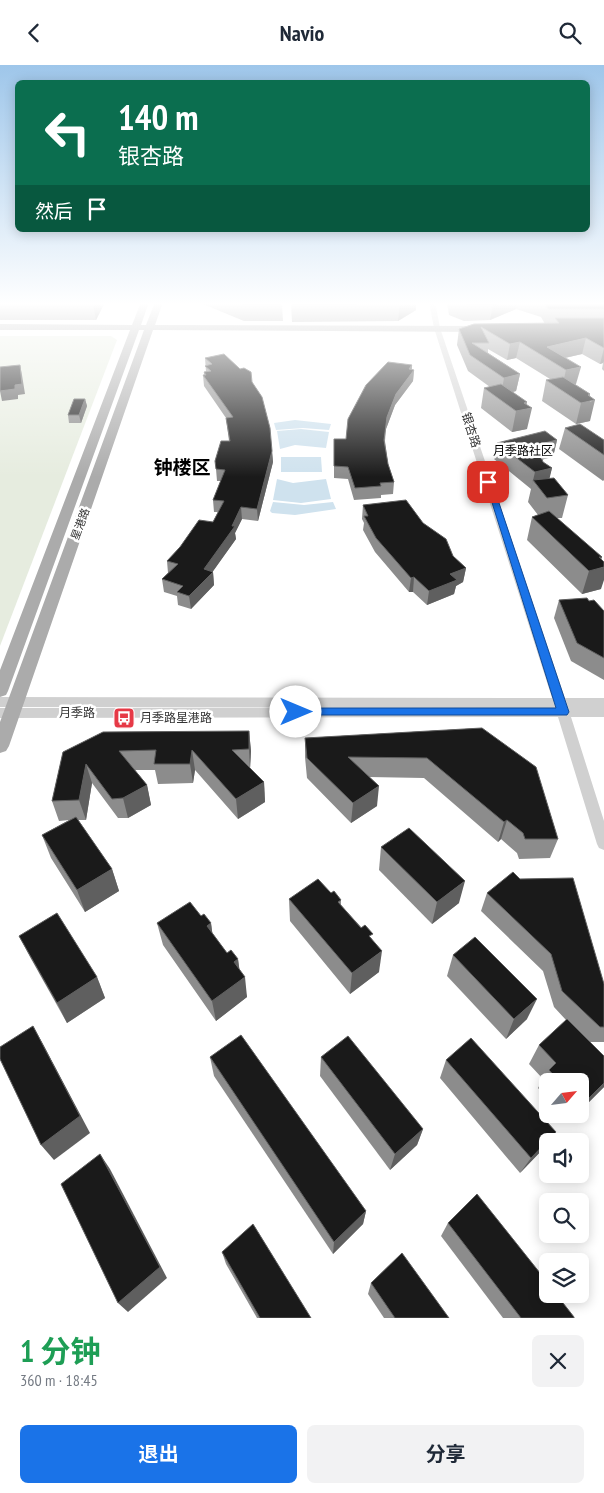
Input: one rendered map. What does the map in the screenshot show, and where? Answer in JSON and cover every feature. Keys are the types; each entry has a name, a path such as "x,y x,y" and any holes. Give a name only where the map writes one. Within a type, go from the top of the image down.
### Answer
{"main road":[{"name":"星港路","path":"0,691 130,360"},
{"name":"星港路","path":"0,746 9,710 131,360"}],"street":[{"name":"银杏路","path":"448,360 562,707 604,844"},
{"name":"月季路","path":"0,702 9,710 562,707 604,703"},
{"name":"月季路","path":"562,707 604,712"}],"shaded area":[{"path":"0,360 109,360 0,646"}],"water":[{"path":"295,420 331,424 329,430 303,428 276,430 274,423"},
{"path":"301,429 329,432 326,448 295,445 280,449 277,431"},
{"path":"281,457 321,457 322,472 281,472"},
{"path":"277,479 293,483 326,479 331,499 301,503 273,500"},
{"path":"273,502 304,505 333,502 336,509 295,515 272,513 270,511"}],"building":[{"path":"208,360 231,360 240,369 244,368 251,372 252,382 262,397 270,428 272,451 257,509 241,507 232,526 235,526 204,569 213,572 189,596 177,592 183,586 162,579 178,564 167,561 180,547 199,520 213,522 224,501 213,500 225,470 216,469 215,461 221,441 230,441 226,418 233,417 203,375 206,375 204,372 211,371 205,366 212,364"},
{"path":"478,360 499,360 520,374 504,378"},
{"path":"550,360 570,360 581,367 566,370"},
{"path":"388,362 412,365 409,369 414,370 396,394 387,417 384,440 388,464 394,482 380,483 381,486 355,488 348,467 334,466 334,439 346,439 348,419 366,385"},
{"path":"20,365 22,384 15,385 15,389 0,391 0,367"},
{"path":"563,377 590,394 588,395 595,400 581,403 546,380"},
{"path":"501,384 527,402 524,403 532,408 516,411 484,388"},
{"path":"74,399 85,399 79,415 68,415"},
{"path":"580,424 604,440 604,455 565,428"},
{"path":"545,431 557,440 536,445 543,462 552,468 535,472 497,443"},
{"path":"554,478 568,495 547,498 533,480"},
{"path":"406,500 423,523 446,539 453,556 466,568 450,574 457,580 429,591 414,577 411,578 376,538 364,516 368,516 363,505"},
{"path":"549,511 602,557 599,557 604,562 604,567 589,571 532,517"},
{"path":"587,598 589,601 594,600 604,611 604,658 577,643 559,600"},
{"path":"482,728 536,767 558,839 525,839 523,833 507,820 504,822 427,758 348,757 379,786 353,803 307,758 305,738"},
{"path":"249,731 249,749 232,750 264,782 236,799 192,750 190,764 154,764 156,750 119,751 147,785 123,798 112,799 86,764 79,800 52,801 63,752 103,732"},
{"path":"76,817 112,869 77,890 42,835"},
{"path":"409,828 465,881 437,902 381,847"},
{"path":"513,872 520,879 573,878 604,984 604,1027 600,1027 562,991 551,954 487,893"},
{"path":"318,879 331,893 334,891 341,900 338,902 361,928 365,925 373,934 369,936 382,951 352,973 289,899"},
{"path":"190,902 201,916 204,914 211,923 207,926 227,953 231,950 238,959 234,962 245,977 212,1001 157,923"},
{"path":"57,913 97,977 57,1003 19,936"},
{"path":"475,937 537,999 514,1019 453,955"},
{"path":"567,1019 604,1056 604,1083 589,1098 589,1073 552,1073 549,1070 556,1063 539,1045"},
{"path":"33,1026 80,1116 41,1145 0,1059 0,1047"},
{"path":"241,1035 366,1211 334,1242 210,1057"},
{"path":"348,1036 423,1129 395,1154 321,1057"},
{"path":"471,1038 539,1113 539,1123 548,1123 556,1132 539,1133 539,1150 531,1158 446,1060"},
{"path":"100,1154 160,1267 118,1303 61,1184"},
{"path":"477,1194 539,1272 539,1303 563,1303 574,1318 521,1318 448,1223"},
{"path":"253,1224 311,1318 260,1318 222,1252"},
{"path":"402,1253 449,1318 395,1318 371,1283"}],"place":[{"name":"月季路星港路","path":"124,718"}],"district":[{"name":"月季路社区","path":"523,451"},
{"name":"钟楼区","path":"182,467"}],"route":[{"path":"296,712 563,712 488,482"}]}
